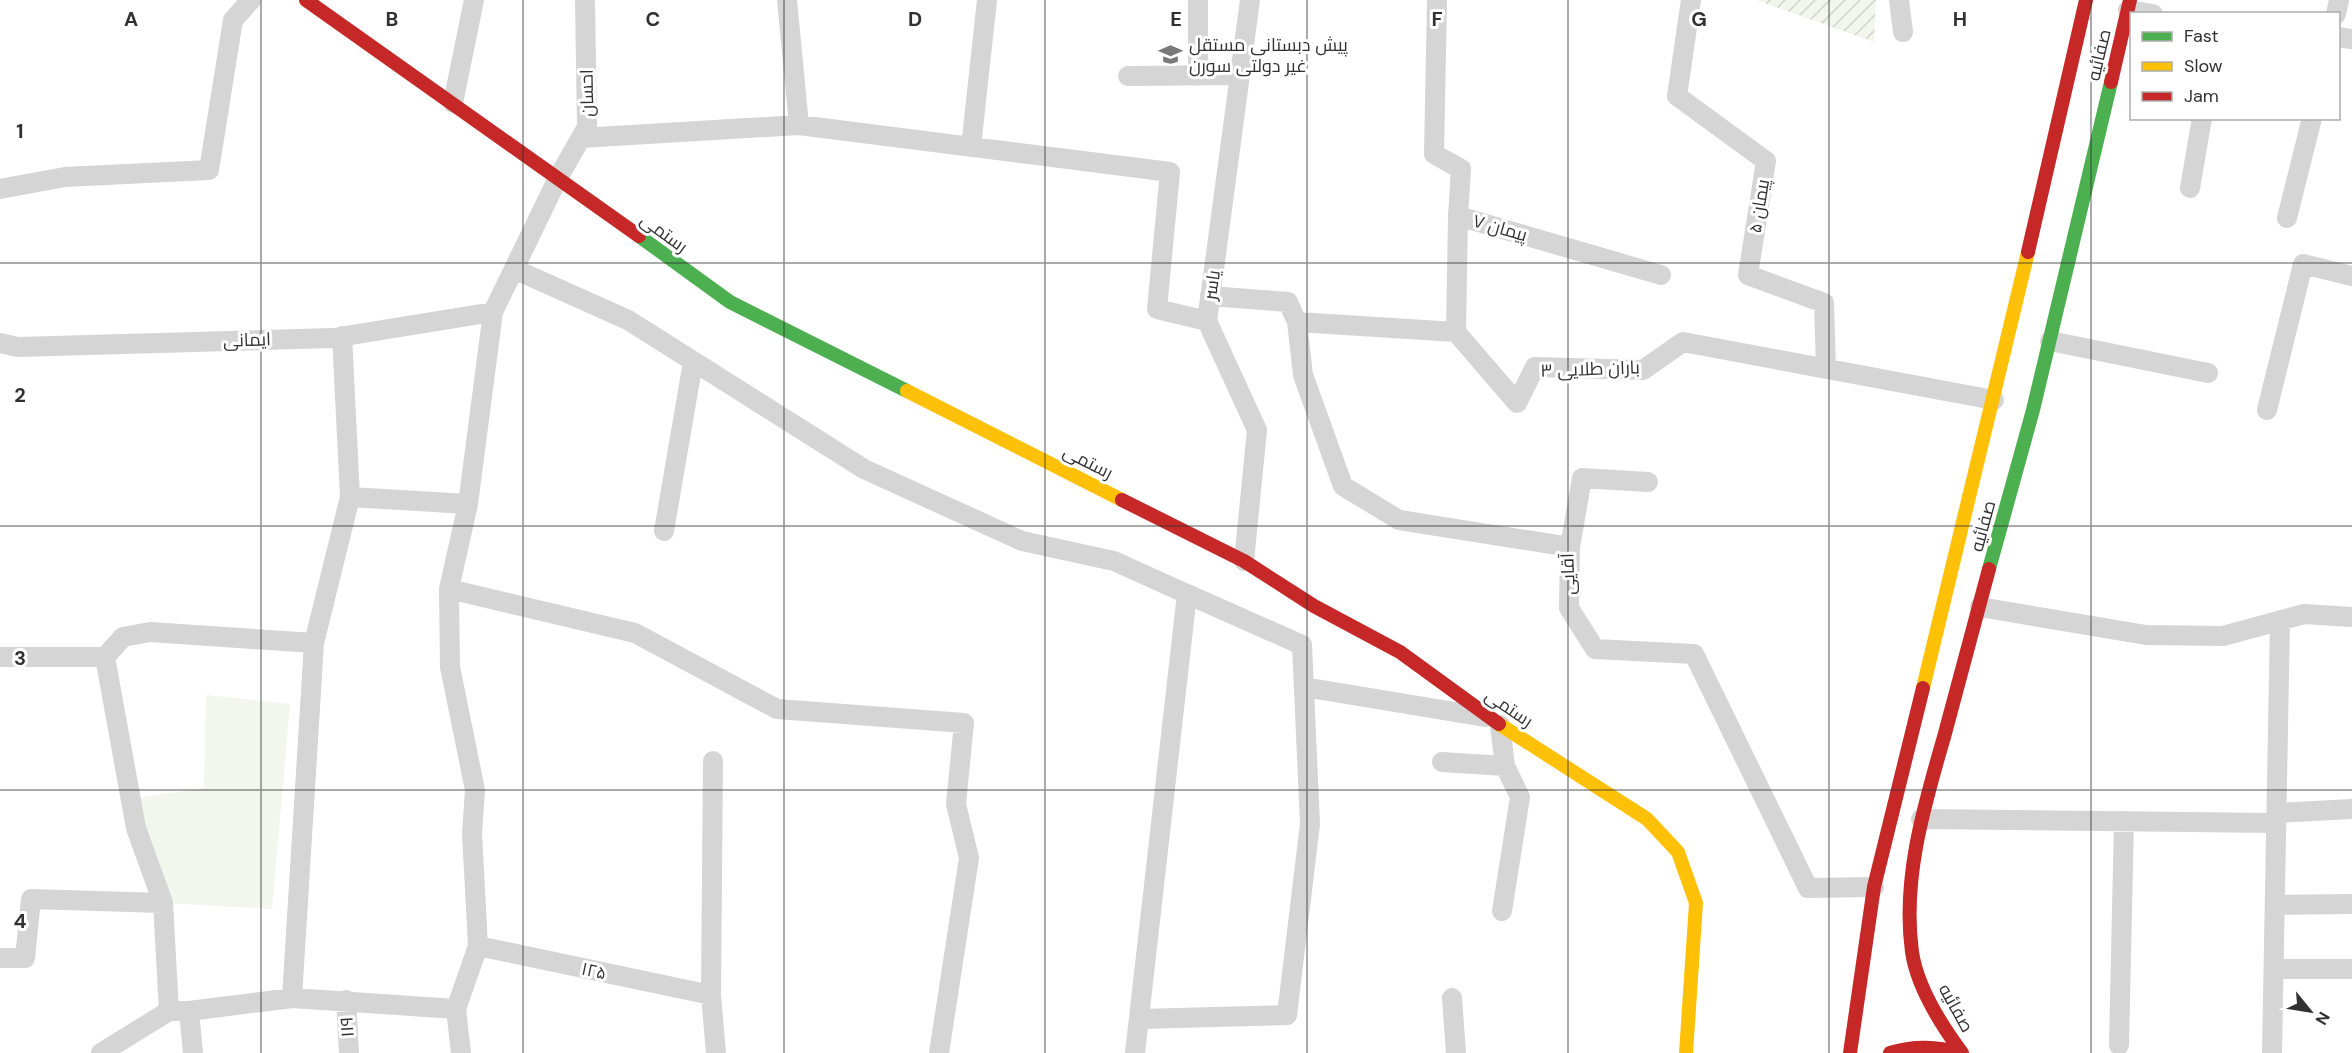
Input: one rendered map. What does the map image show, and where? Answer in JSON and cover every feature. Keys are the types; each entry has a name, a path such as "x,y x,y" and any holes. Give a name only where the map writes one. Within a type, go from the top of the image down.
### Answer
{"main road":[{"name":"رستمی","path":"306,0 453,102 730,302 1244,561 1314,606 1400,652 1495,722 1647,819 1678,852 1696,903 1686,1053"},
{"name":"صفائیه","path":"1850,1053 1874,887 1994,400 2086,0"},
{"name":"صفائیه","path":"1962,1053 1948,1035 1926,994 1912,954 1908,903 1921,819 2033,410 2129,5"},
{"path":"1890,1053 1927,1046 1962,1053"}],"street":[{"path":"0,189 65,177 209,170 233,20 251,0"},
{"path":"453,102 474,0"},
{"name":"احسان","path":"478,946 472,833 475,790 450,667 449,590 468,504 493,312 558,178 587,127 585,0"},
{"path":"787,0 799,125"},
{"path":"971,147 987,0"},
{"path":"1198,0 1198,76"},
{"name":"یاسر","path":"1244,561 1257,430 1207,321 1250,0"},
{"name":"پیمان ۷","path":"1437,0 1434,154 1461,169 1458,216 1661,275"},
{"name":"پیمان ۵","path":"1691,0 1677,96 1766,161 1748,275 1824,303 1826,368"},
{"path":"1899,0 1903,32"},
{"path":"2129,5 2148,12"},
{"path":"1128,76 1240,75"},
{"path":"2190,188 2202,120"},
{"path":"2287,218 2312,120"},
{"path":"581,138 799,125 1170,172 1157,309 1207,321"},
{"path":"1210,296 1288,302 1297,321 1456,332 1458,216"},
{"path":"2267,410 2303,264 2352,276"},
{"path":"514,269 628,320 875,473 1022,541 1114,561 1302,645 1310,824 1287,1016 1139,1019"},
{"name":"ایمانی","path":"0,344 18,347 342,336 493,312"},
{"name":"آقایی","path":"1297,321 1303,375 1343,486 1399,520 1570,547 1569,608 1595,649 1694,654 1808,888 1874,887"},
{"name":"باران طلایی ۳","path":"1456,332 1517,403 1534,367 1642,370 1683,342 1994,400"},
{"path":"292,998 314,643 350,497 342,336"},
{"path":"2050,341 2208,374"},
{"path":"664,531 693,362"},
{"path":"1570,547 1582,478 1648,482"},
{"path":"350,497 468,504"},
{"path":"449,590 635,633 777,709 964,723 956,804 969,858 939,1053"},
{"path":"1135,1053 1187,594"},
{"path":"1980,607 2146,635 2223,636 2304,614 2352,617"},
{"path":"2272,1053 2280,620"},
{"path":"0,657 105,657 123,637 150,632 314,643"},
{"path":"105,657 136,828 163,903 169,1011"},
{"path":"1304,687 1495,722 1505,766 1520,797 1502,912"},
{"path":"713,761 711,995 716,1053"},
{"path":"1442,762 1505,766"},
{"path":"1921,819 2124,821 2276,818 2352,809"},
{"path":"2119,1045 2124,821"},
{"path":"0,958 26,958 31,899 163,903"},
{"path":"2275,905 2352,904"},
{"path":"461,1053 456,1009 478,946"},
{"name":"۱۲۵","path":"478,946 711,995"},
{"path":"2274,969 2352,969"},
{"path":"101,1053 169,1011 189,1011 292,998 456,1009"},
{"path":"1452,998 1456,1053"},
{"name":"۱۱۹","path":"346,1000 349,1053"},
{"path":"189,1011 194,1053"}],"shaded area":[{"path":"1756,0 1876,0 1874,42"},
{"path":"206,695 290,704 272,909 163,903 131,799 204,788"}],"traffic: fast":[{"path":"1989,569 2033,410 2111,82"},
{"path":"639,236 730,302 907,391"}],"traffic: slow":[{"path":"1923,688 2028,252"},
{"path":"907,391 1122,500"},
{"path":"1499,724 1647,819 1678,852 1696,903 1686,1053"}],"traffic: jam":[{"path":"306,0 639,236"},
{"path":"2028,252 2086,0"},
{"path":"2111,82 2130,0"},
{"path":"1122,500 1244,561 1314,606 1400,652 1499,724"},
{"path":"1962,1053 1946,1031 1919,978 1912,952 1910,897 1912,870 1922,816 1989,569"},
{"path":"1850,1053 1874,887 1923,688"},
{"path":"1890,1053 1926,1048 1962,1053"}],"place":[{"name":"پیش دبستانی مستقل غیر دولتی سورن","path":"1171,55"}]}
